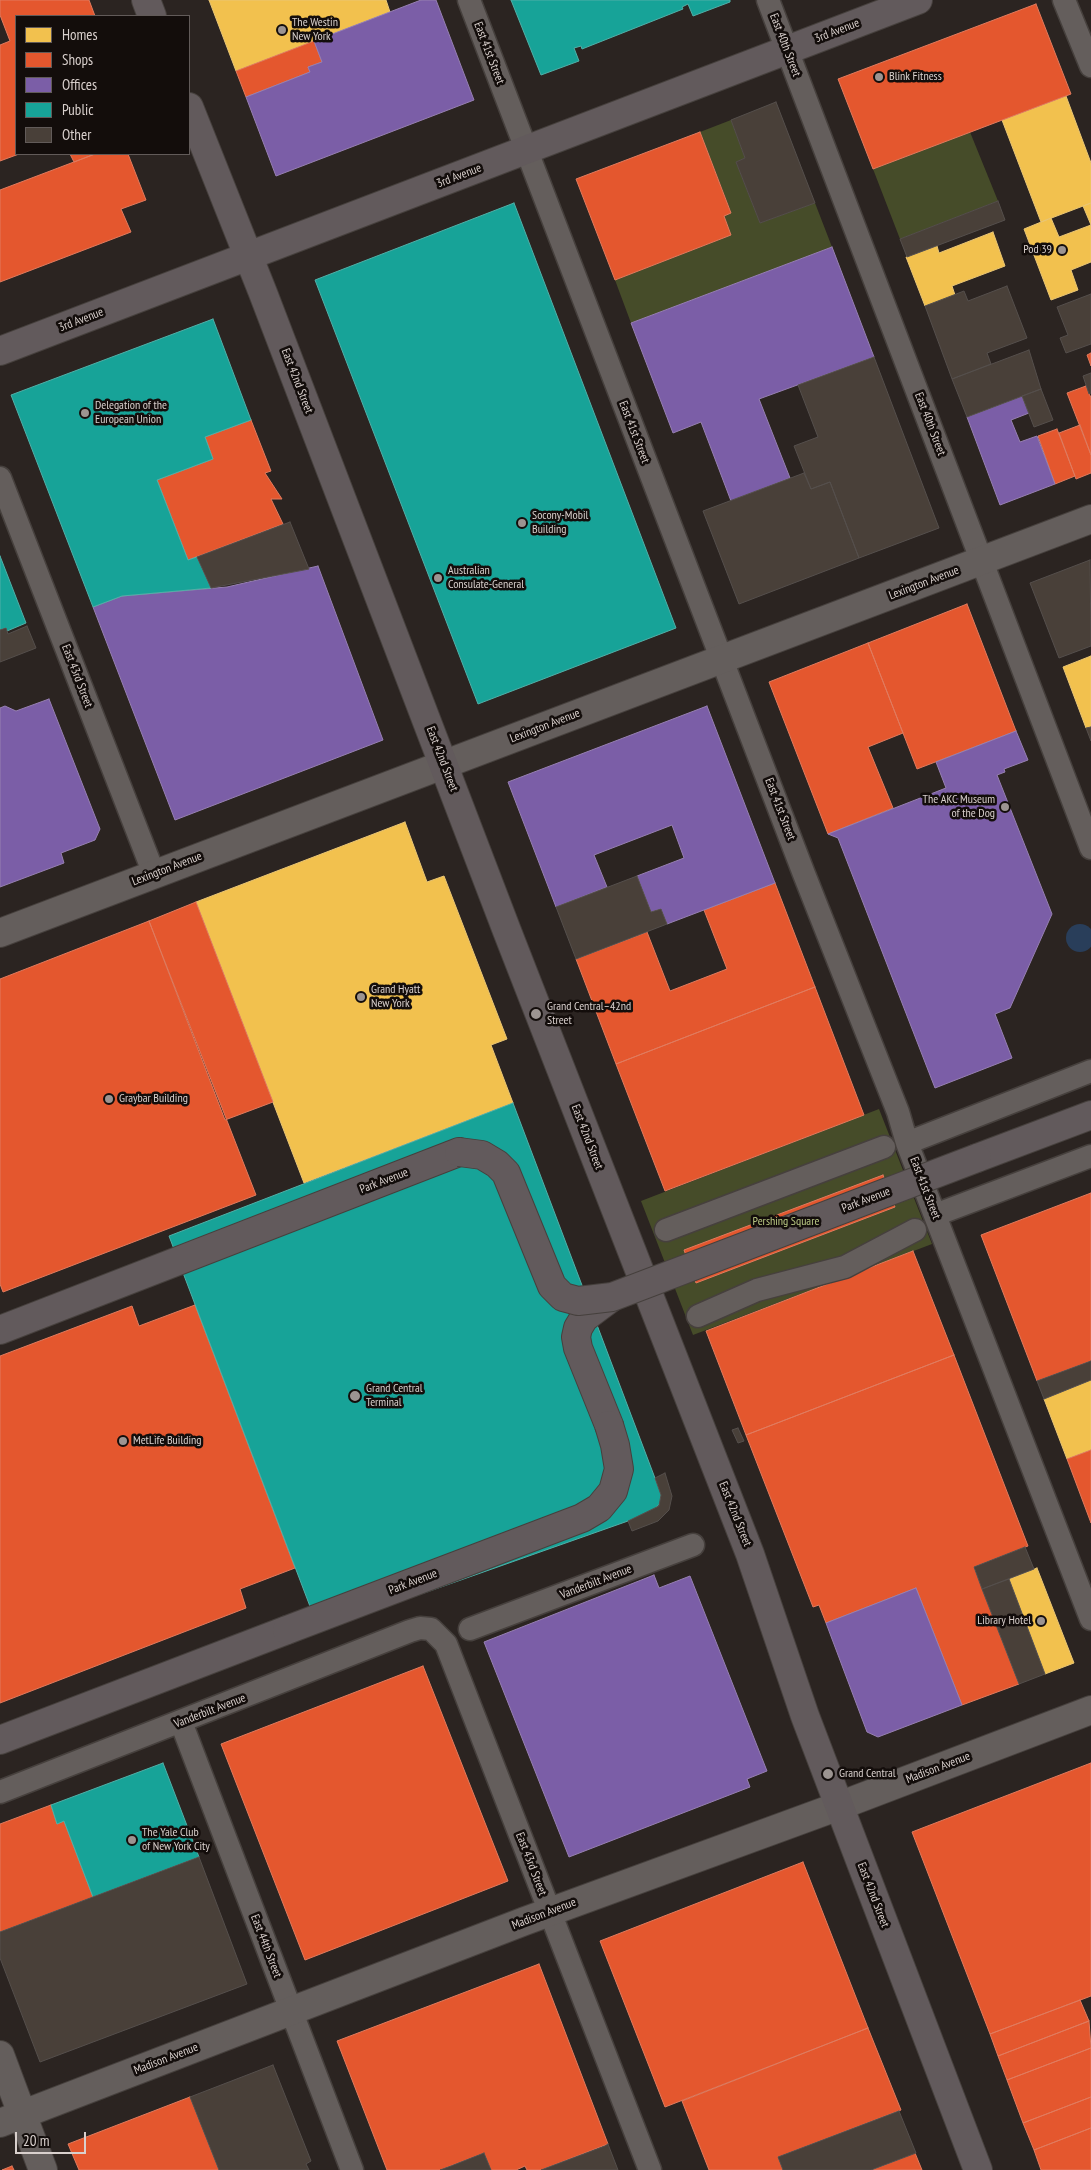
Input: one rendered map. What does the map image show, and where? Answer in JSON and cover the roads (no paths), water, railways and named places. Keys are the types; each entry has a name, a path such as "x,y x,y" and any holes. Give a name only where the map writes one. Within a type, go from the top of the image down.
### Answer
{"main road":[{"path":"146,0 152,15"},
{"name":"3rd Avenue","path":"0,351 918,0"},
{"name":"East 42nd Street","path":"190,110 757,1570 805,1716 978,2170"},
{"name":"Lexington Avenue","path":"0,933 1091,519"},
{"name":"Park Avenue","path":"0,1330 459,1152 482,1155 497,1164 506,1173 549,1280 558,1293 568,1299 578,1301 612,1297 1091,1115"},
{"name":"Park Avenue","path":"0,1740 582,1518 599,1508 613,1491 618,1479 617,1455 609,1426 578,1348 576,1337 578,1328 584,1318 612,1297"},
{"name":"Madison Avenue","path":"11,2119 550,1912 840,1806 1091,1710"},
{"path":"0,2055 11,2119 43,2170"}],"street":[{"name":"East 41st Street","path":"469,0 722,660 898,1112 907,1143 1091,1619"},
{"name":"East 40th Street","path":"768,0 1091,848"},
{"path":"1064,0 1091,66"},
{"name":"East 43rd Street","path":"0,478 154,874"},
{"path":"907,1143 1091,1071"},
{"path":"666,1230 884,1147"},
{"path":"935,1215 1091,1156"},
{"path":"698,1316 757,1290 845,1267 915,1230"},
{"name":"Vanderbilt Avenue","path":"470,1629 693,1545"},
{"name":"East 43rd Street","path":"420,1628 431,1629 446,1644 650,2170"},
{"name":"Vanderbilt Avenue","path":"0,1792 420,1628"},
{"name":"East 44th Street","path":"181,1722 352,2170"}],"water":[{"path":"1080,924 1090,928 1092,931 1092,945 1090,948 1080,952 1070,948 1066,938 1070,928"}],"place":[{"name":"The Westin New York","path":"282,30"},
{"name":"Blink Fitness","path":"879,77"},
{"name":"Pod 39","path":"1062,250"},
{"name":"Delegation of the European Union","path":"85,413"},
{"name":"Socony-Mobil Building","path":"522,523"},
{"name":"Australian Consulate-General","path":"438,578"},
{"name":"The AKC Museum of the Dog","path":"1005,807"},
{"name":"Grand Hyatt New York","path":"361,997"},
{"name":"Grand Central–42nd Street","path":"536,1014"},
{"name":"Graybar Building","path":"109,1099"},
{"name":"Grand Central Terminal","path":"355,1396"},
{"name":"MetLife Building","path":"123,1441"},
{"name":"Library Hotel","path":"1041,1621"},
{"name":"Grand Central","path":"828,1774"},
{"name":"The Yale Club of New York City","path":"132,1840"}],"park label":[{"name":"Pershing Square","path":"786,1222"}]}
